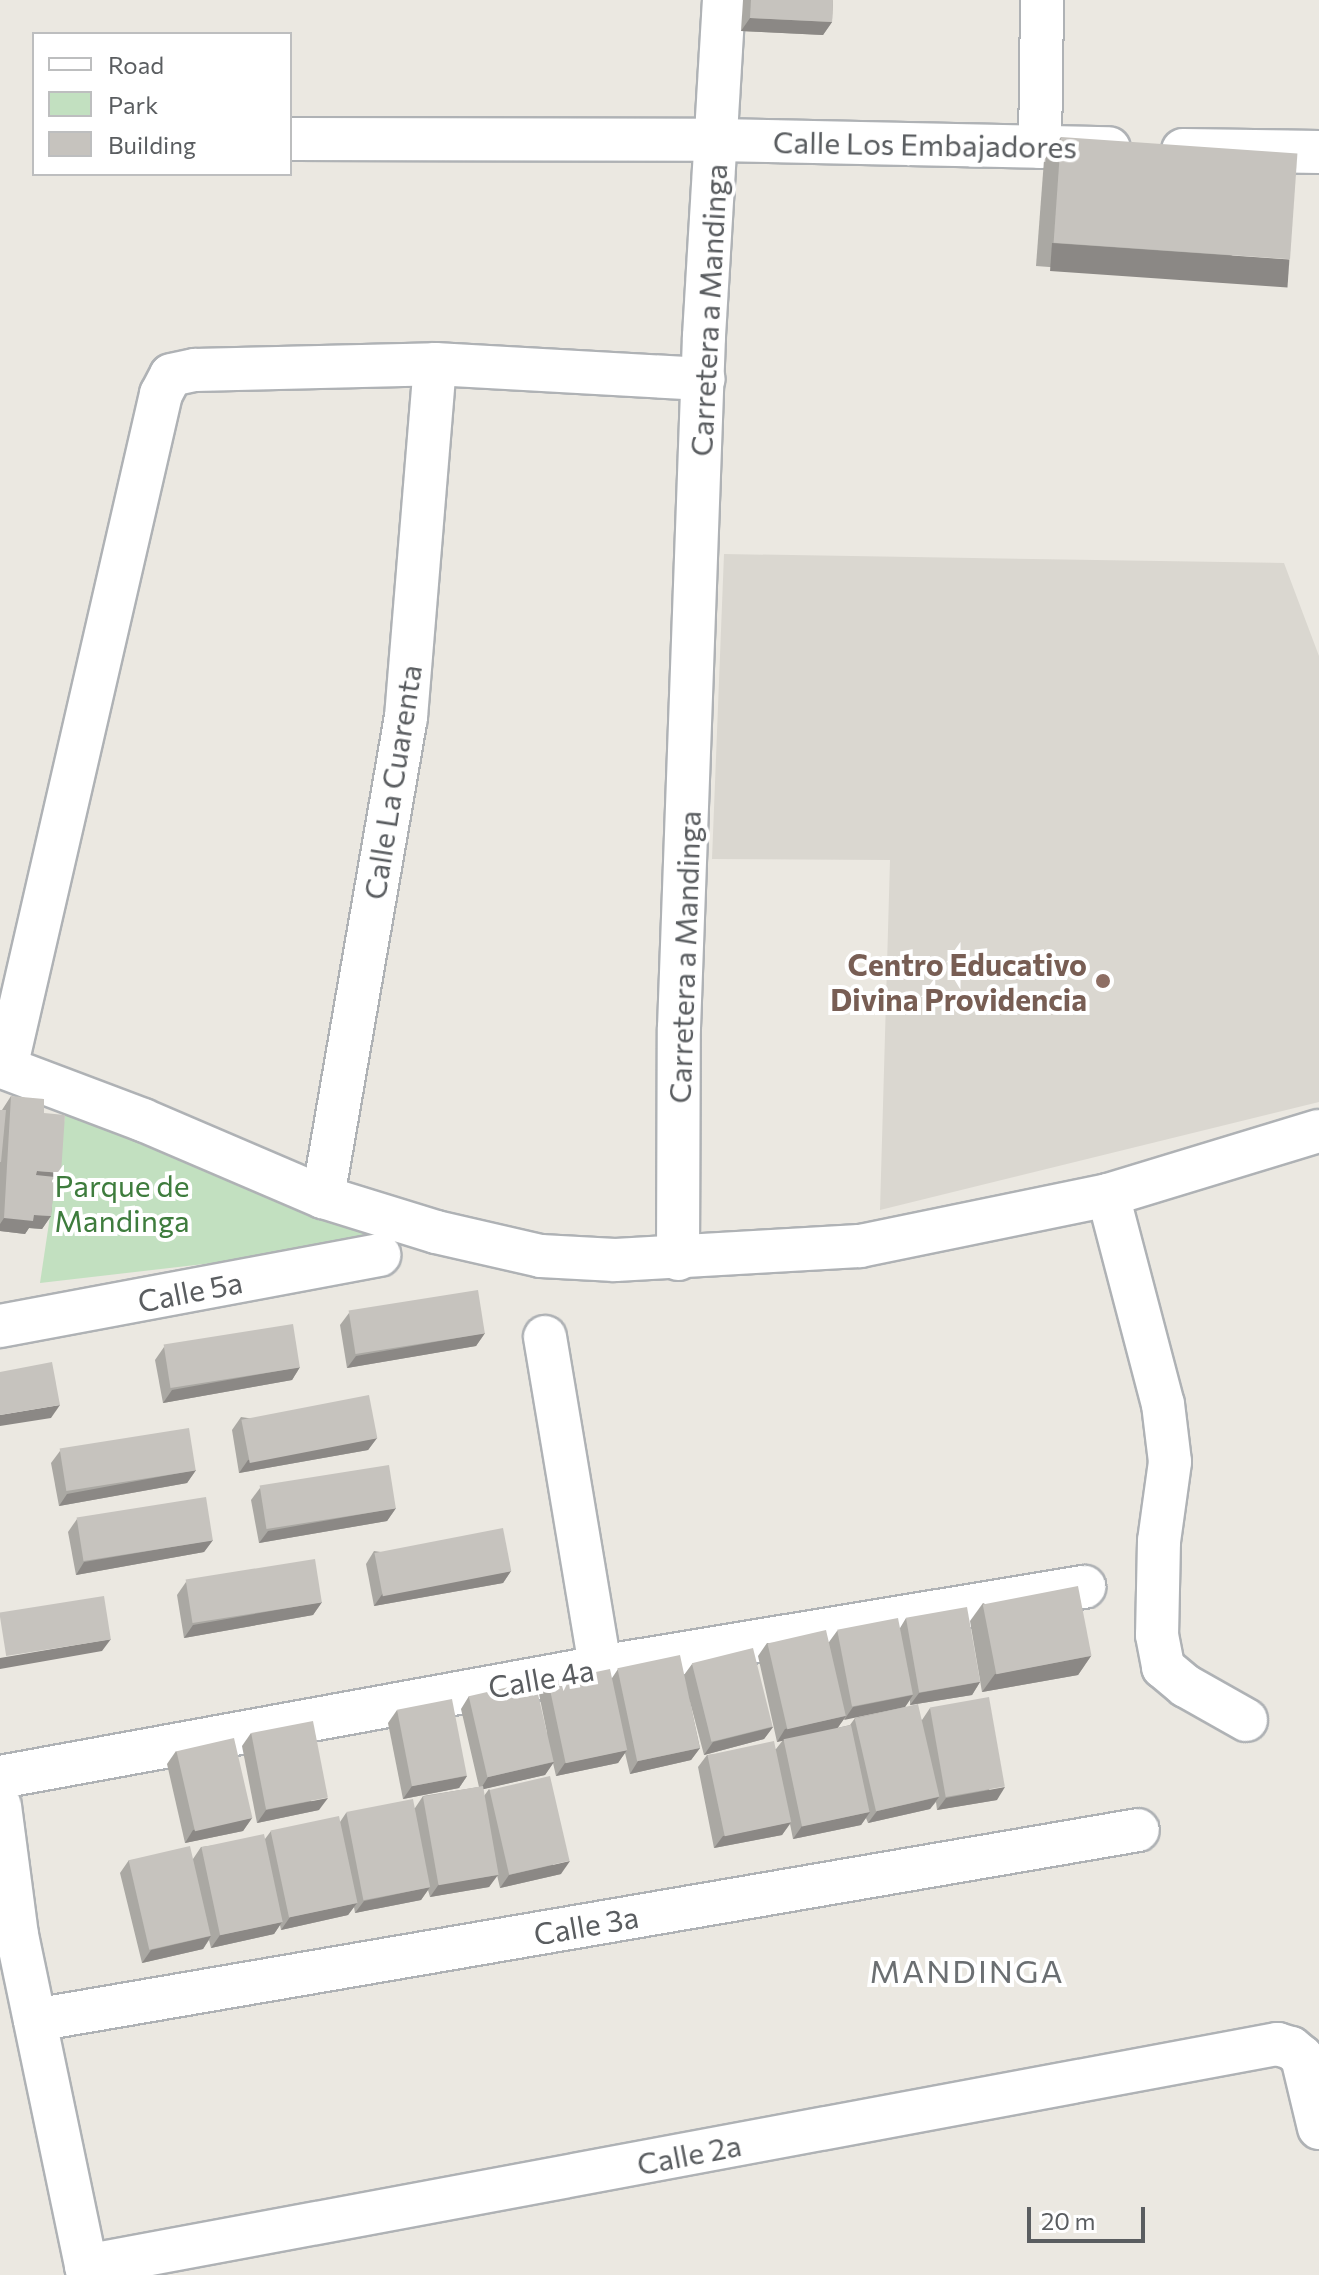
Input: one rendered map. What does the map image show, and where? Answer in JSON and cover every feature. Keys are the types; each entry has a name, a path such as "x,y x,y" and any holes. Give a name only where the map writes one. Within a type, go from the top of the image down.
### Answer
{"street":[{"name":"Carretera a Mandinga","path":"678,1259 679,1028 704,379 724,0"},
{"path":"1040,147 1042,0"},
{"name":"Calle Los Embajadores","path":"292,139 716,140 1319,152"},
{"path":"704,379 435,364 195,370 171,375 161,394 3,1067 143,1120 323,1197 436,1232 541,1256 678,1259 860,1246 1108,1195 1319,1131"},
{"name":"Calle La Cuarenta","path":"323,1197 406,717 435,364"},
{"path":"1108,1195 1163,1404 1170,1462 1159,1541 1157,1635 1163,1667 1186,1686 1246,1720"},
{"name":"Calle 5a","path":"0,1326 379,1255"},
{"path":"545,1337 600,1667"},
{"name":"Calle 4a","path":"0,1777 600,1667 1084,1587"},
{"path":"0,1806 17,1935 87,2271"},
{"name":"Calle 3a","path":"35,2020 1138,1830"},
{"name":"Calle 2a","path":"87,2271 1277,2044 1291,2048 1302,2057 1319,2128"}],"shaded area":[{"name":"Centro Educativo Divina Providencia","path":"724,554 1284,563 1319,656 1319,1102 880,1210 890,860 712,859"}],"green space":[{"name":"Parque de Mandinga","path":"67,1103 394,1242 40,1283"}],"building":[{"path":"751,0 833,0 832,22 750,18"},
{"path":"1061,137 1297,154 1290,259 1054,243"},
{"path":"11,1096 44,1099 44,1113 65,1115 61,1173 37,1171 36,1175 55,1177 51,1216 34,1215 33,1221 4,1218"},
{"path":"0,1110 6,1110 1,1162 0,1162"},
{"path":"478,1290 485,1333 355,1354 349,1310"},
{"path":"293,1324 300,1367 170,1388 164,1344"},
{"path":"52,1362 60,1405 0,1415 0,1372"},
{"path":"369,1395 377,1438 250,1463 241,1420"},
{"path":"189,1428 196,1470 66,1491 60,1448"},
{"path":"389,1465 396,1508 266,1529 260,1485"},
{"path":"206,1497 213,1540 83,1561 77,1517"},
{"path":"503,1528 511,1571 383,1596 374,1553"},
{"path":"315,1559 322,1602 192,1623 186,1579"},
{"path":"1078,1586 1092,1656 996,1674 983,1605"},
{"path":"104,1596 111,1639 6,1656 0,1612"},
{"path":"967,1607 980,1682 919,1693 906,1618"},
{"path":"898,1618 913,1695 852,1706 837,1630"},
{"path":"826,1630 846,1716 787,1729 768,1643"},
{"path":"753,1648 773,1727 711,1742 692,1663"},
{"path":"680,1655 700,1748 637,1761 617,1668"},
{"path":"610,1669 627,1750 566,1763 548,1682"},
{"path":"535,1681 554,1762 487,1777 469,1696"},
{"path":"989,1697 1005,1787 946,1797 930,1707"},
{"path":"452,1699 467,1776 412,1786 397,1710"},
{"path":"918,1704 939,1797 876,1811 855,1719"},
{"path":"313,1721 328,1798 266,1810 251,1733"},
{"path":"851,1725 870,1812 802,1826 784,1739"},
{"path":"234,1738 252,1818 195,1831 177,1751"},
{"path":"774,1741 791,1822 725,1836 707,1755"},
{"path":"550,1776 570,1861 509,1875 490,1790"},
{"path":"483,1786 499,1875 439,1885 423,1797"},
{"path":"413,1799 430,1887 363,1900 346,1812"},
{"path":"339,1816 358,1903 289,1918 271,1831"},
{"path":"264,1834 283,1922 220,1935 201,1847"},
{"path":"190,1846 211,1936 149,1950 129,1860"}],"place":[{"name":"Centro Educativo Divina Providencia","path":"1103,981"}],"district":[{"name":"MANDINGA","path":"967,1970"}]}
